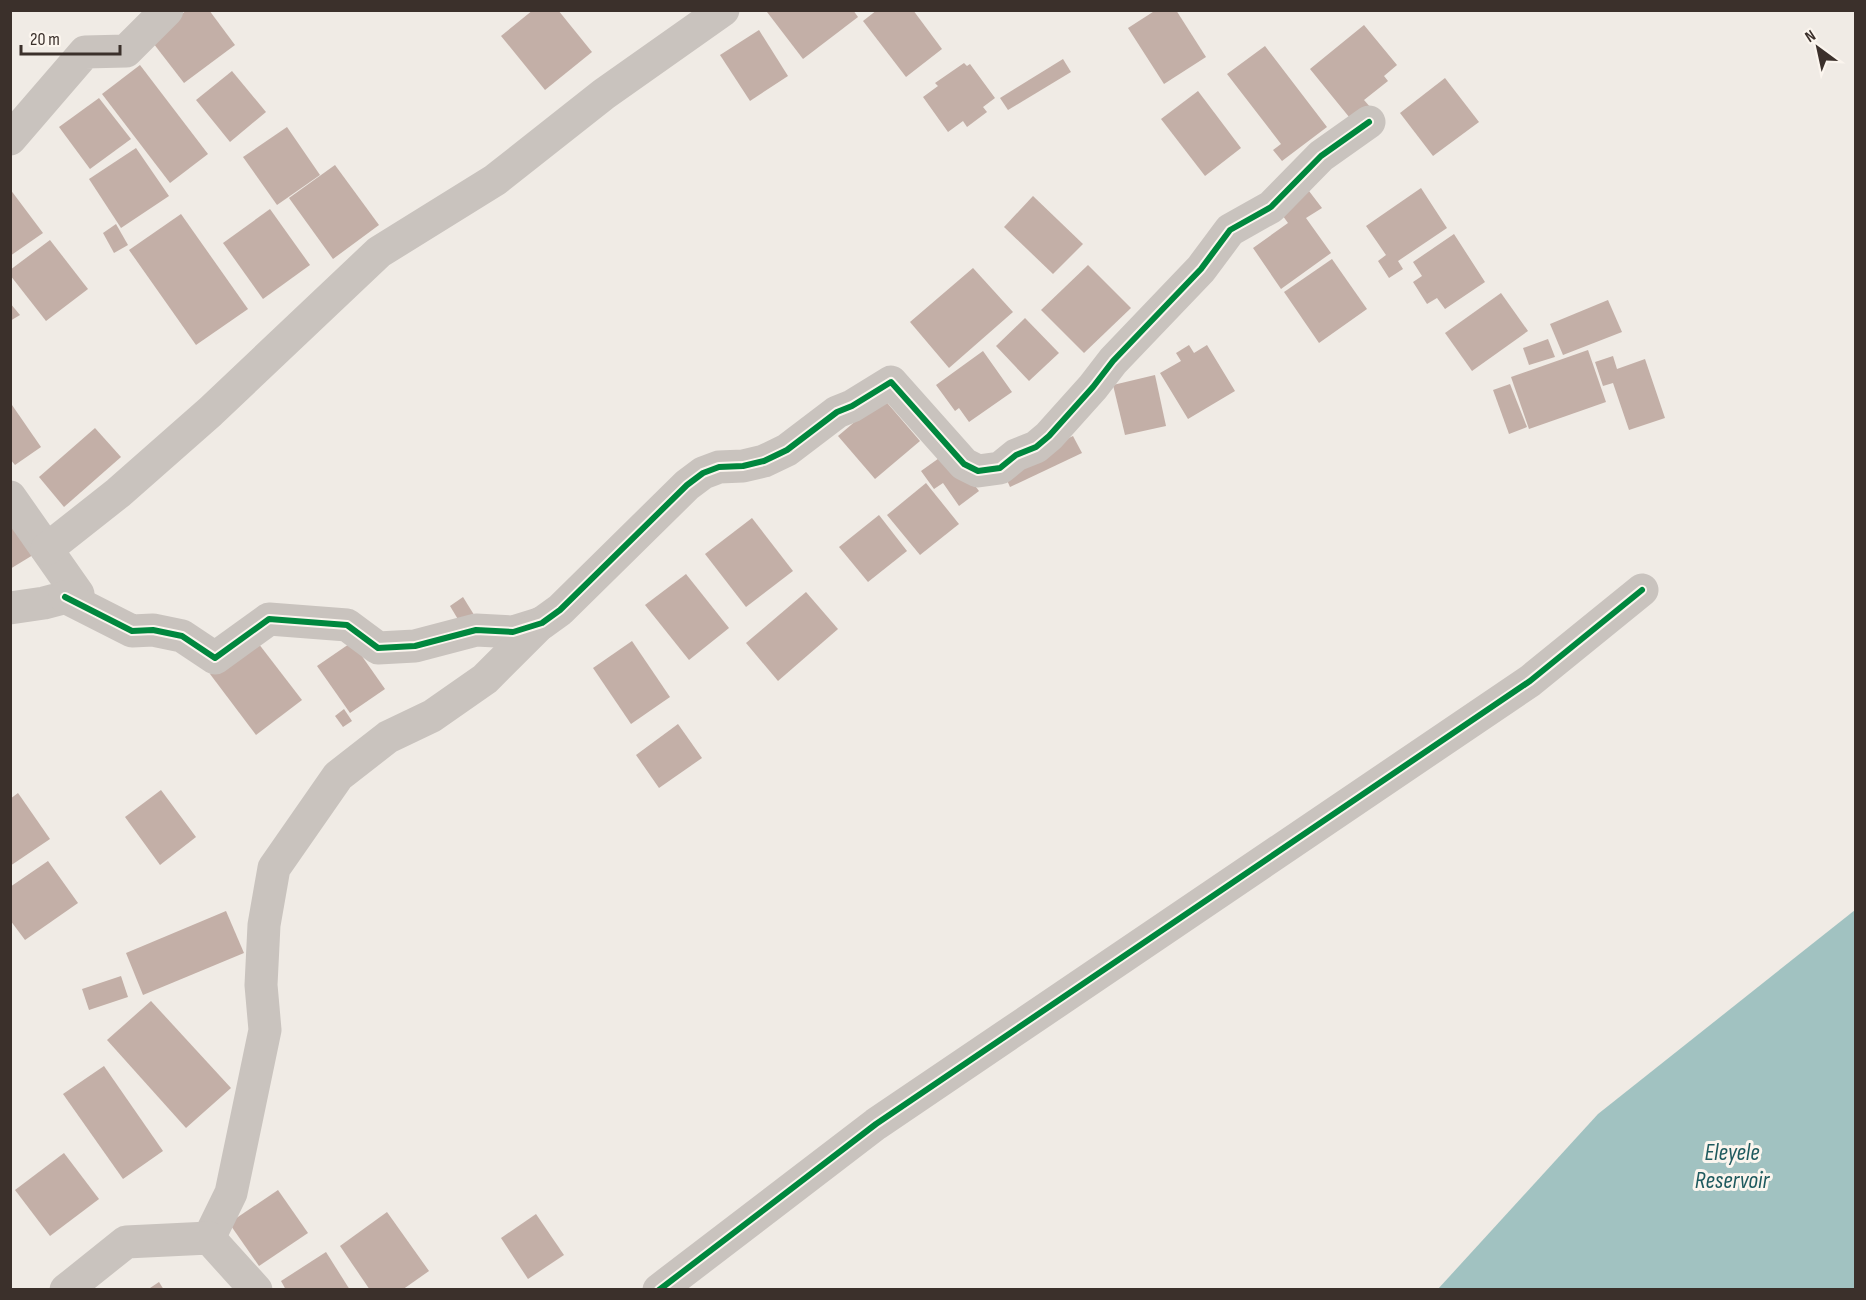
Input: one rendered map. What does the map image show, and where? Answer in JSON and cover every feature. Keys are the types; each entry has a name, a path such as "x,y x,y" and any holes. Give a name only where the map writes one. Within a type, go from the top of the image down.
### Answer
{"street":[{"path":"10,139 84,52 126,51 167,10"},
{"path":"47,549 118,493 210,412 379,252 495,180 604,94 723,10"},
{"path":"209,1238 231,1193 265,1030 261,985 262,961 264,926 274,868 338,776 388,737 432,716 485,679 542,623 560,610 687,485 703,473 719,467 743,466 764,461 787,450 837,412 852,406 891,382 964,464 978,471 1000,468 1016,455 1036,447 1049,436 1113,361 1201,269 1230,230 1271,207 1321,156 1369,122"},
{"path":"10,497 78,594 44,603 10,608"},
{"path":"659,1290 876,1124 1530,681 1642,590"},
{"path":"65,597 132,631 153,630 182,636 215,658 269,619 347,625 378,648 415,646 476,630 513,632 542,623"},
{"path":"66,1290 126,1242 209,1238"},
{"path":"209,1238 256,1290"}],"water":[{"name":"Eleyele Reservoir","path":"1855,910 1855,1289 1438,1289 1598,1114"}],"building":[{"path":"187,10 209,10 235,45 184,83 150,39"},
{"path":"533,10 558,10 592,52 545,90 501,36"},
{"path":"769,10 853,10 858,17 803,59 767,12"},
{"path":"877,10 913,10 942,49 906,77 863,21"},
{"path":"1156,10 1176,10 1206,57 1164,84 1128,28"},
{"path":"1364,25 1397,65 1384,76 1388,81 1364,100 1371,108 1354,123 1310,69"},
{"path":"759,30 788,76 750,101 720,55"},
{"path":"1265,46 1327,127 1282,161 1273,150 1281,144 1227,74"},
{"path":"1063,59 1071,72 1008,110 1000,98"},
{"path":"964,63 967,66 970,64 995,98 983,107 987,112 967,127 963,121 948,132 923,97 938,86 935,83"},
{"path":"140,65 208,154 170,183 102,94"},
{"path":"232,71 266,112 230,142 196,100"},
{"path":"1445,78 1479,122 1433,156 1400,113"},
{"path":"1198,91 1241,148 1205,176 1161,119"},
{"path":"99,98 131,139 90,169 59,127"},
{"path":"287,127 320,175 277,205 243,157"},
{"path":"136,148 169,196 121,228 89,179"},
{"path":"335,165 379,225 333,259 289,198"},
{"path":"1421,188 1447,228 1398,261 1403,269 1389,278 1378,261 1386,255 1366,226"},
{"path":"10,189 43,233 10,256"},
{"path":"1309,191 1322,208 1306,218 1331,253 1281,289 1253,248 1288,223 1280,212"},
{"path":"1033,196 1083,244 1053,274 1004,227"},
{"path":"270,209 310,265 263,299 223,243"},
{"path":"181,214 248,309 196,345 129,250"},
{"path":"116,224 128,245 114,253 103,233"},
{"path":"1454,234 1485,282 1445,309 1437,298 1427,304 1413,282 1422,276 1413,262"},
{"path":"50,240 88,289 46,321 10,275 10,270"},
{"path":"1332,259 1367,309 1319,343 1284,292"},
{"path":"1088,265 1131,308 1084,353 1041,310"},
{"path":"973,268 1013,312 949,368 910,322"},
{"path":"1501,293 1528,331 1472,371 1445,333"},
{"path":"1608,300 1622,332 1563,355 1550,324"},
{"path":"10,303 20,315 10,321"},
{"path":"1025,318 1059,353 1029,381 996,346"},
{"path":"1548,339 1555,357 1529,365 1523,348"},
{"path":"1189,345 1194,353 1207,345 1235,391 1188,419 1160,373 1181,361 1176,353"},
{"path":"1588,350 1606,402 1529,429 1511,377"},
{"path":"983,351 1012,392 969,422 959,408 955,411 936,385"},
{"path":"1613,356 1617,369 1645,359 1665,418 1629,430 1613,383 1603,386 1595,362"},
{"path":"1155,375 1166,426 1125,435 1113,385"},
{"path":"1510,384 1527,427 1509,434 1493,390"},
{"path":"883,398 920,441 875,479 838,436"},
{"path":"12,405 41,447 15,465 10,459 10,406"},
{"path":"95,428 121,457 64,507 39,477"},
{"path":"1073,436 1082,453 1010,487 1002,469"},
{"path":"949,451 979,491 959,506 943,483 934,489 921,471"},
{"path":"926,483 959,524 920,555 887,515"},
{"path":"879,515 907,551 868,582 839,547"},
{"path":"752,518 793,571 746,607 705,554"},
{"path":"10,519 33,555 10,569"},
{"path":"686,574 729,628 689,660 645,605"},
{"path":"806,592 838,629 778,681 746,643"},
{"path":"463,597 476,618 462,626 450,606"},
{"path":"255,639 302,700 256,735 210,674"},
{"path":"632,641 670,697 631,724 593,668"},
{"path":"352,642 385,689 350,713 317,666"},
{"path":"344,709 352,721 343,727 335,716"},
{"path":"678,724 702,758 659,788 636,755"},
{"path":"161,790 196,837 160,865 125,817"},
{"path":"18,793 50,839 10,866 10,799"},
{"path":"48,861 78,903 25,940 10,920 10,887"},
{"path":"226,911 244,953 143,995 126,953"},
{"path":"121,976 128,997 89,1010 82,989"},
{"path":"151,1001 231,1088 186,1128 107,1040"},
{"path":"104,1066 163,1151 123,1179 63,1094"},
{"path":"64,1153 99,1199 50,1236 15,1190"},
{"path":"278,1190 308,1233 259,1266 229,1223"},
{"path":"387,1212 429,1271 402,1290 370,1290 340,1246"},
{"path":"536,1214 564,1255 528,1279 501,1238"},
{"path":"326,1252 350,1290 286,1290 281,1281"},
{"path":"159,1282 164,1290 147,1290"}],"cycle path":[{"path":"65,597 132,631 153,630 182,636 215,658 269,619 347,625 378,648 415,646 476,630 513,632 542,623 560,610 687,485 703,473 719,467 743,466 764,461 787,450 837,412 852,406 891,382 964,464 978,471 1000,468 1016,455 1036,447 1049,436 1113,361 1201,269 1230,230 1271,207 1321,156 1369,122"},
{"path":"659,1290 876,1124 1530,681 1642,590"}]}
